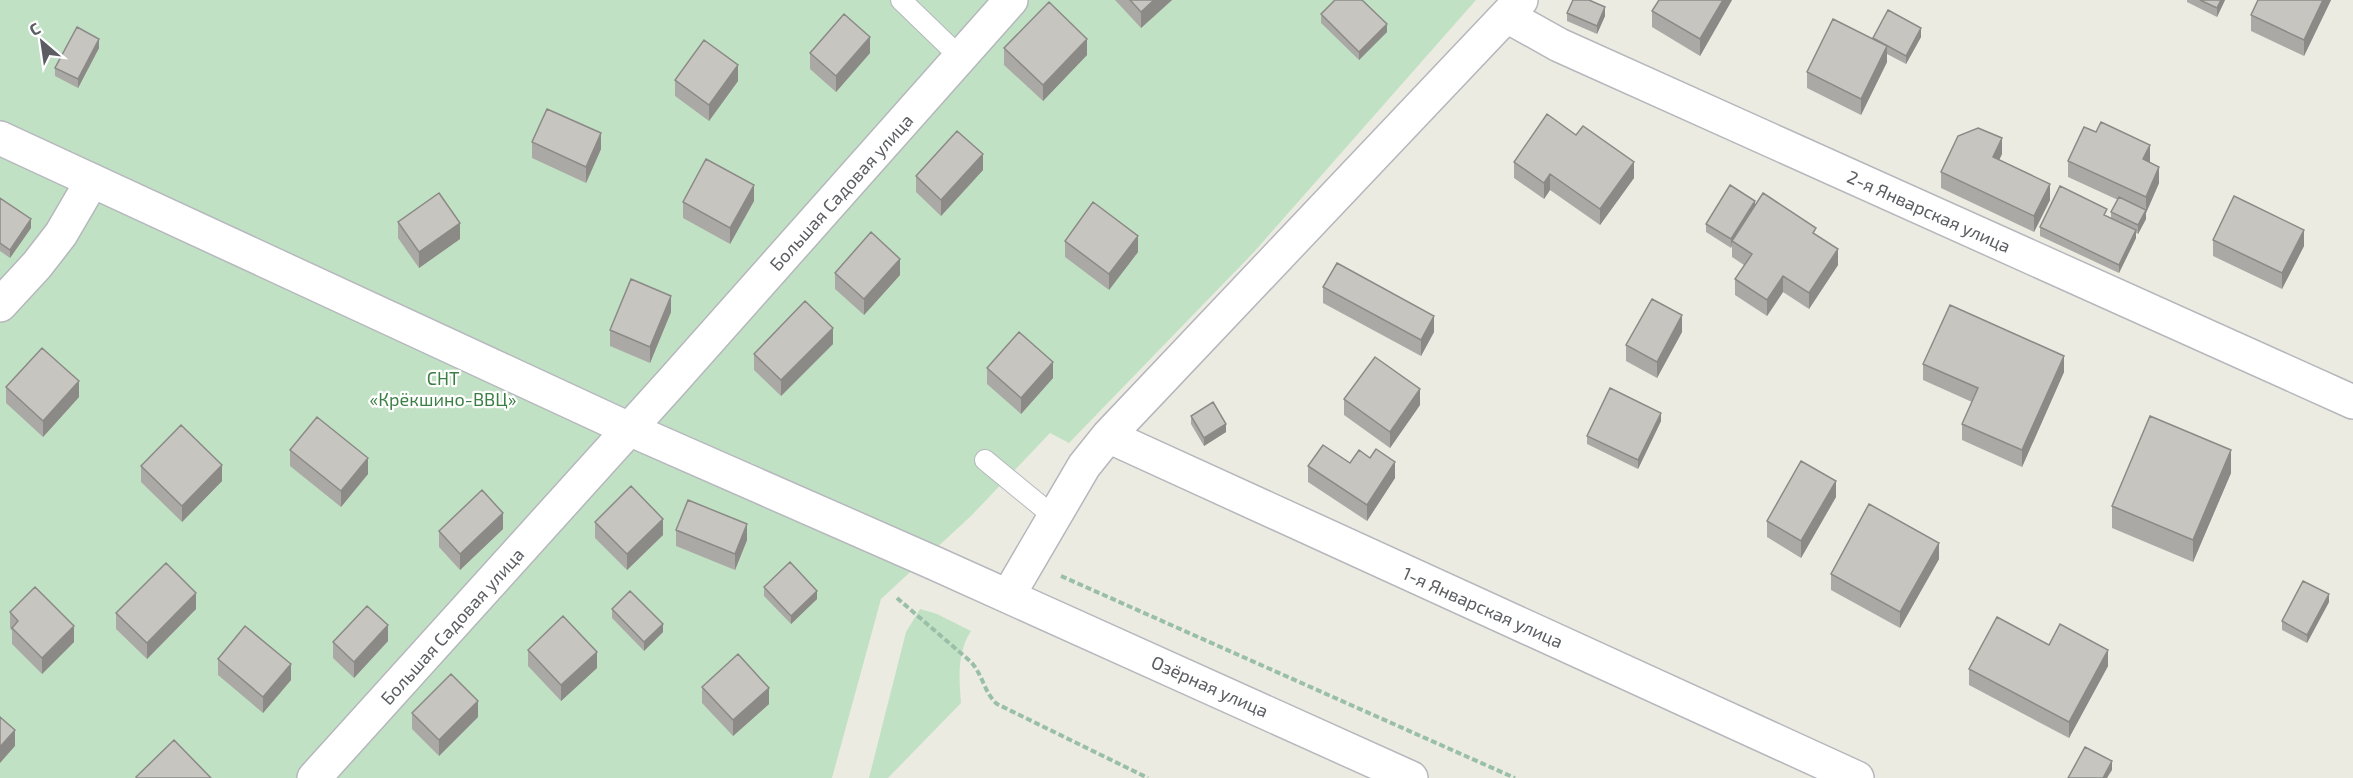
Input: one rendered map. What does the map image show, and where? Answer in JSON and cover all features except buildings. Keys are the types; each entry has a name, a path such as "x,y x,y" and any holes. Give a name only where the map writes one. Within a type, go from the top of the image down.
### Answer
{"street":[{"name":"Большая Садовая улица","path":"314,778 670,384 1011,0"},
{"name":"2-я Январская улица","path":"1514,8 1559,45 2353,402"},
{"path":"1008,596 1084,466 1108,436 1514,8"},
{"name":"Озёрная улица","path":"0,138 629,429 1008,596 1411,778"},
{"path":"0,305 38,265 61,234 92,181"},
{"name":"1-я Январская улица","path":"1108,436 1857,778"}],"lane":[{"path":"901,0 961,58"},
{"path":"985,460 1053,516"}],"path":[{"path":"1028,561 1515,778"},
{"path":"897,598 979,670 991,699 997,704 1148,778"}],"green space":[{"name":"СНТ «Крёкшино-ВВЦ»","path":"0,0 1476,0 1254,252 1069,443 1050,433 971,516 881,599 832,778 0,778"},
{"path":"920,609 937,614 971,631 961,657 961,703 888,778 869,778 906,632"}]}
